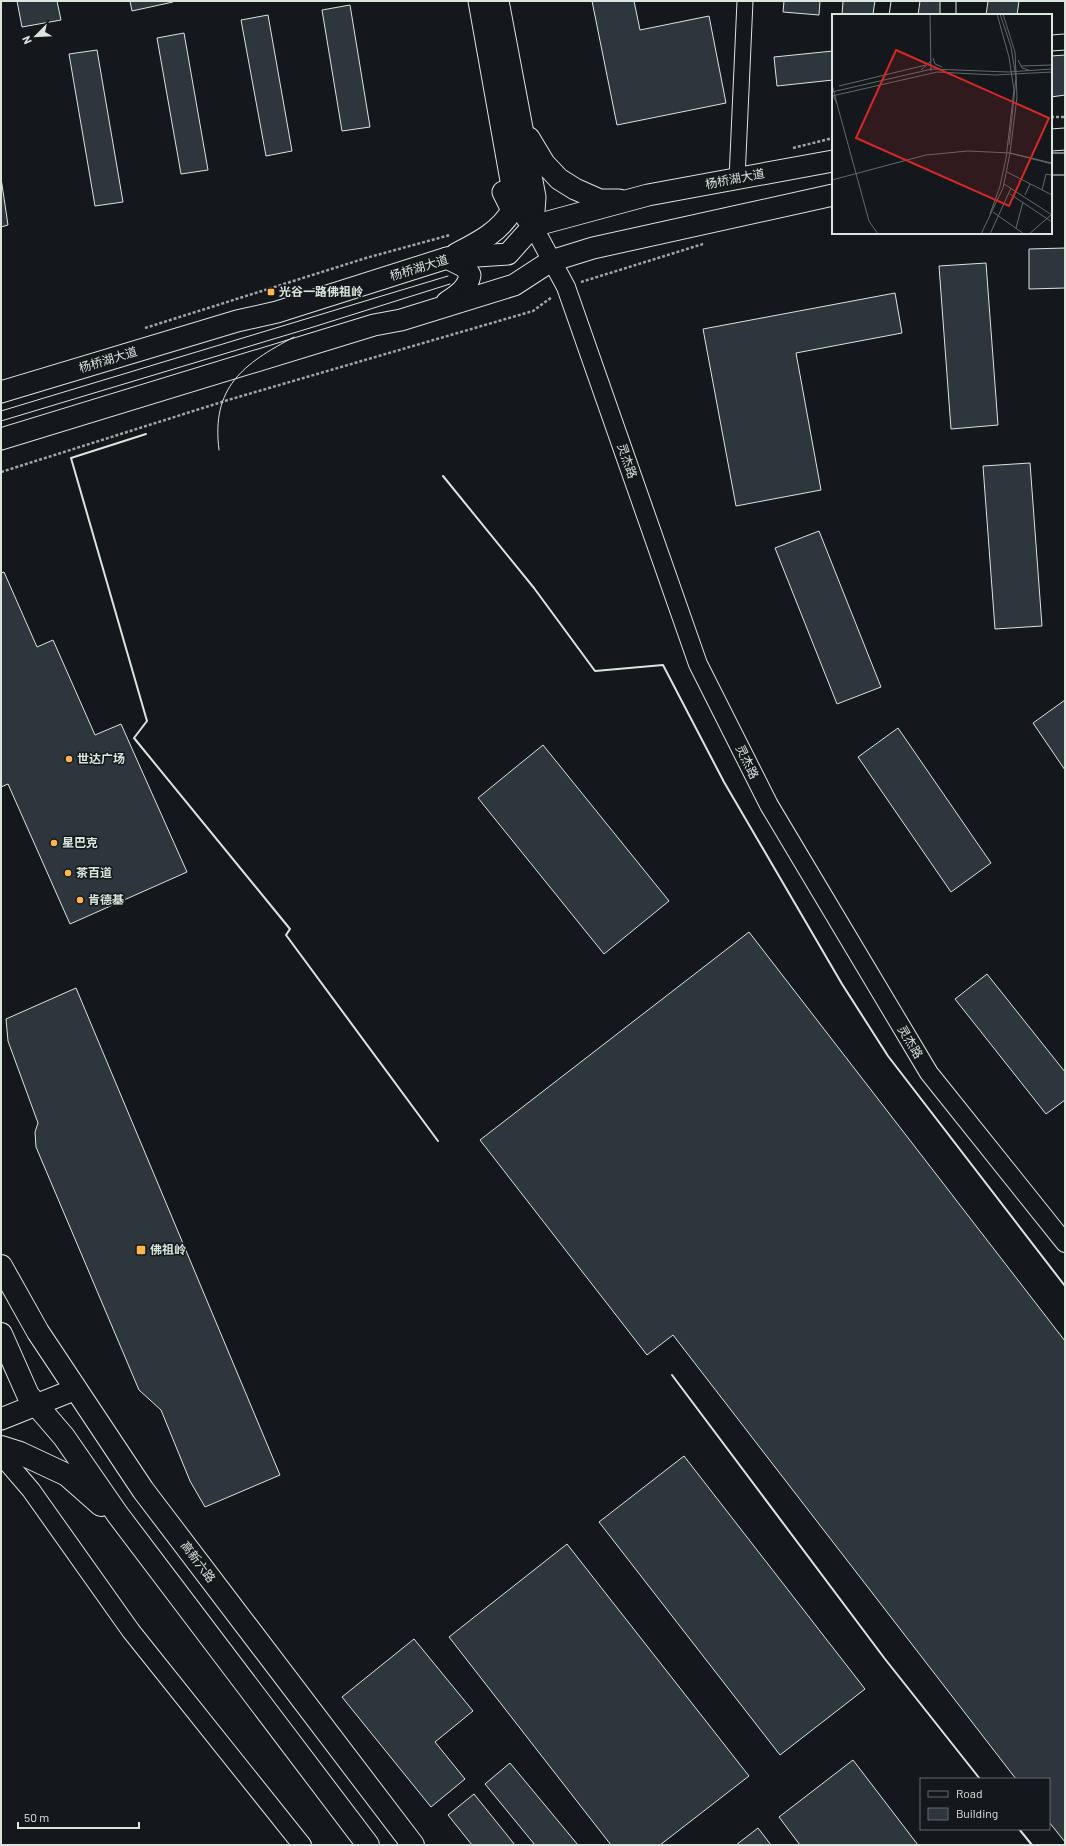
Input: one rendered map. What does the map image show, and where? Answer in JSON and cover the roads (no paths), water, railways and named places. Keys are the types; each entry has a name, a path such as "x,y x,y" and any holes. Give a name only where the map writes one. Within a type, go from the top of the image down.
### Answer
{"main road":[{"path":"479,1 515,203 533,226"},
{"path":"498,1 535,197 533,226"},
{"path":"447,258 480,242 506,221 512,210 500,186 500,118"},
{"path":"521,121 544,163 559,179 575,189 600,200 632,200"},
{"path":"1052,140 1065,139"},
{"name":"杨桥湖大道","path":"1,392 237,321 277,312 447,258 508,254 533,226 632,200 832,161"},
{"path":"1052,164 1065,164"},
{"path":"1,439 374,325 402,320 514,285 551,261 593,248 832,194"},
{"path":"429,312 457,296 468,284 470,275 465,267 447,258"},
{"name":"高新六路","path":"1,1266 38,1332 143,1490 413,1845"},
{"path":"1,1334 32,1399 64,1437 130,1532 368,1845"},
{"path":"1,1407 32,1399 71,1383"},
{"path":"1,1419 32,1399"},
{"path":"1,1447 20,1453 67,1476 130,1532"}],"street":[{"path":"738,179 745,1"},
{"path":"881,14 883,1"},
{"path":"948,1 948,14"},
{"path":"1052,43 1065,42"},
{"name":"灵杰路","path":"533,226 566,287 698,664 769,805 929,1073 1065,1243"},
{"path":"1,1455 31,1490 130,1631 302,1845"}],"tram line":[{"path":"1,411 448,276"},
{"path":"1,421 310,328 450,284"},
{"path":"219,450 218,428 220,410 226,394 234,380 260,357 294,337"}],"place":[{"name":"光谷一路佛祖岭","path":"271,292"},
{"name":"世达广场","path":"69,759"},
{"name":"星巴克","path":"54,843"},
{"name":"茶百道","path":"68,873"},
{"name":"肯德基","path":"80,900"},
{"name":"佛祖岭","path":"141,1250"}]}
